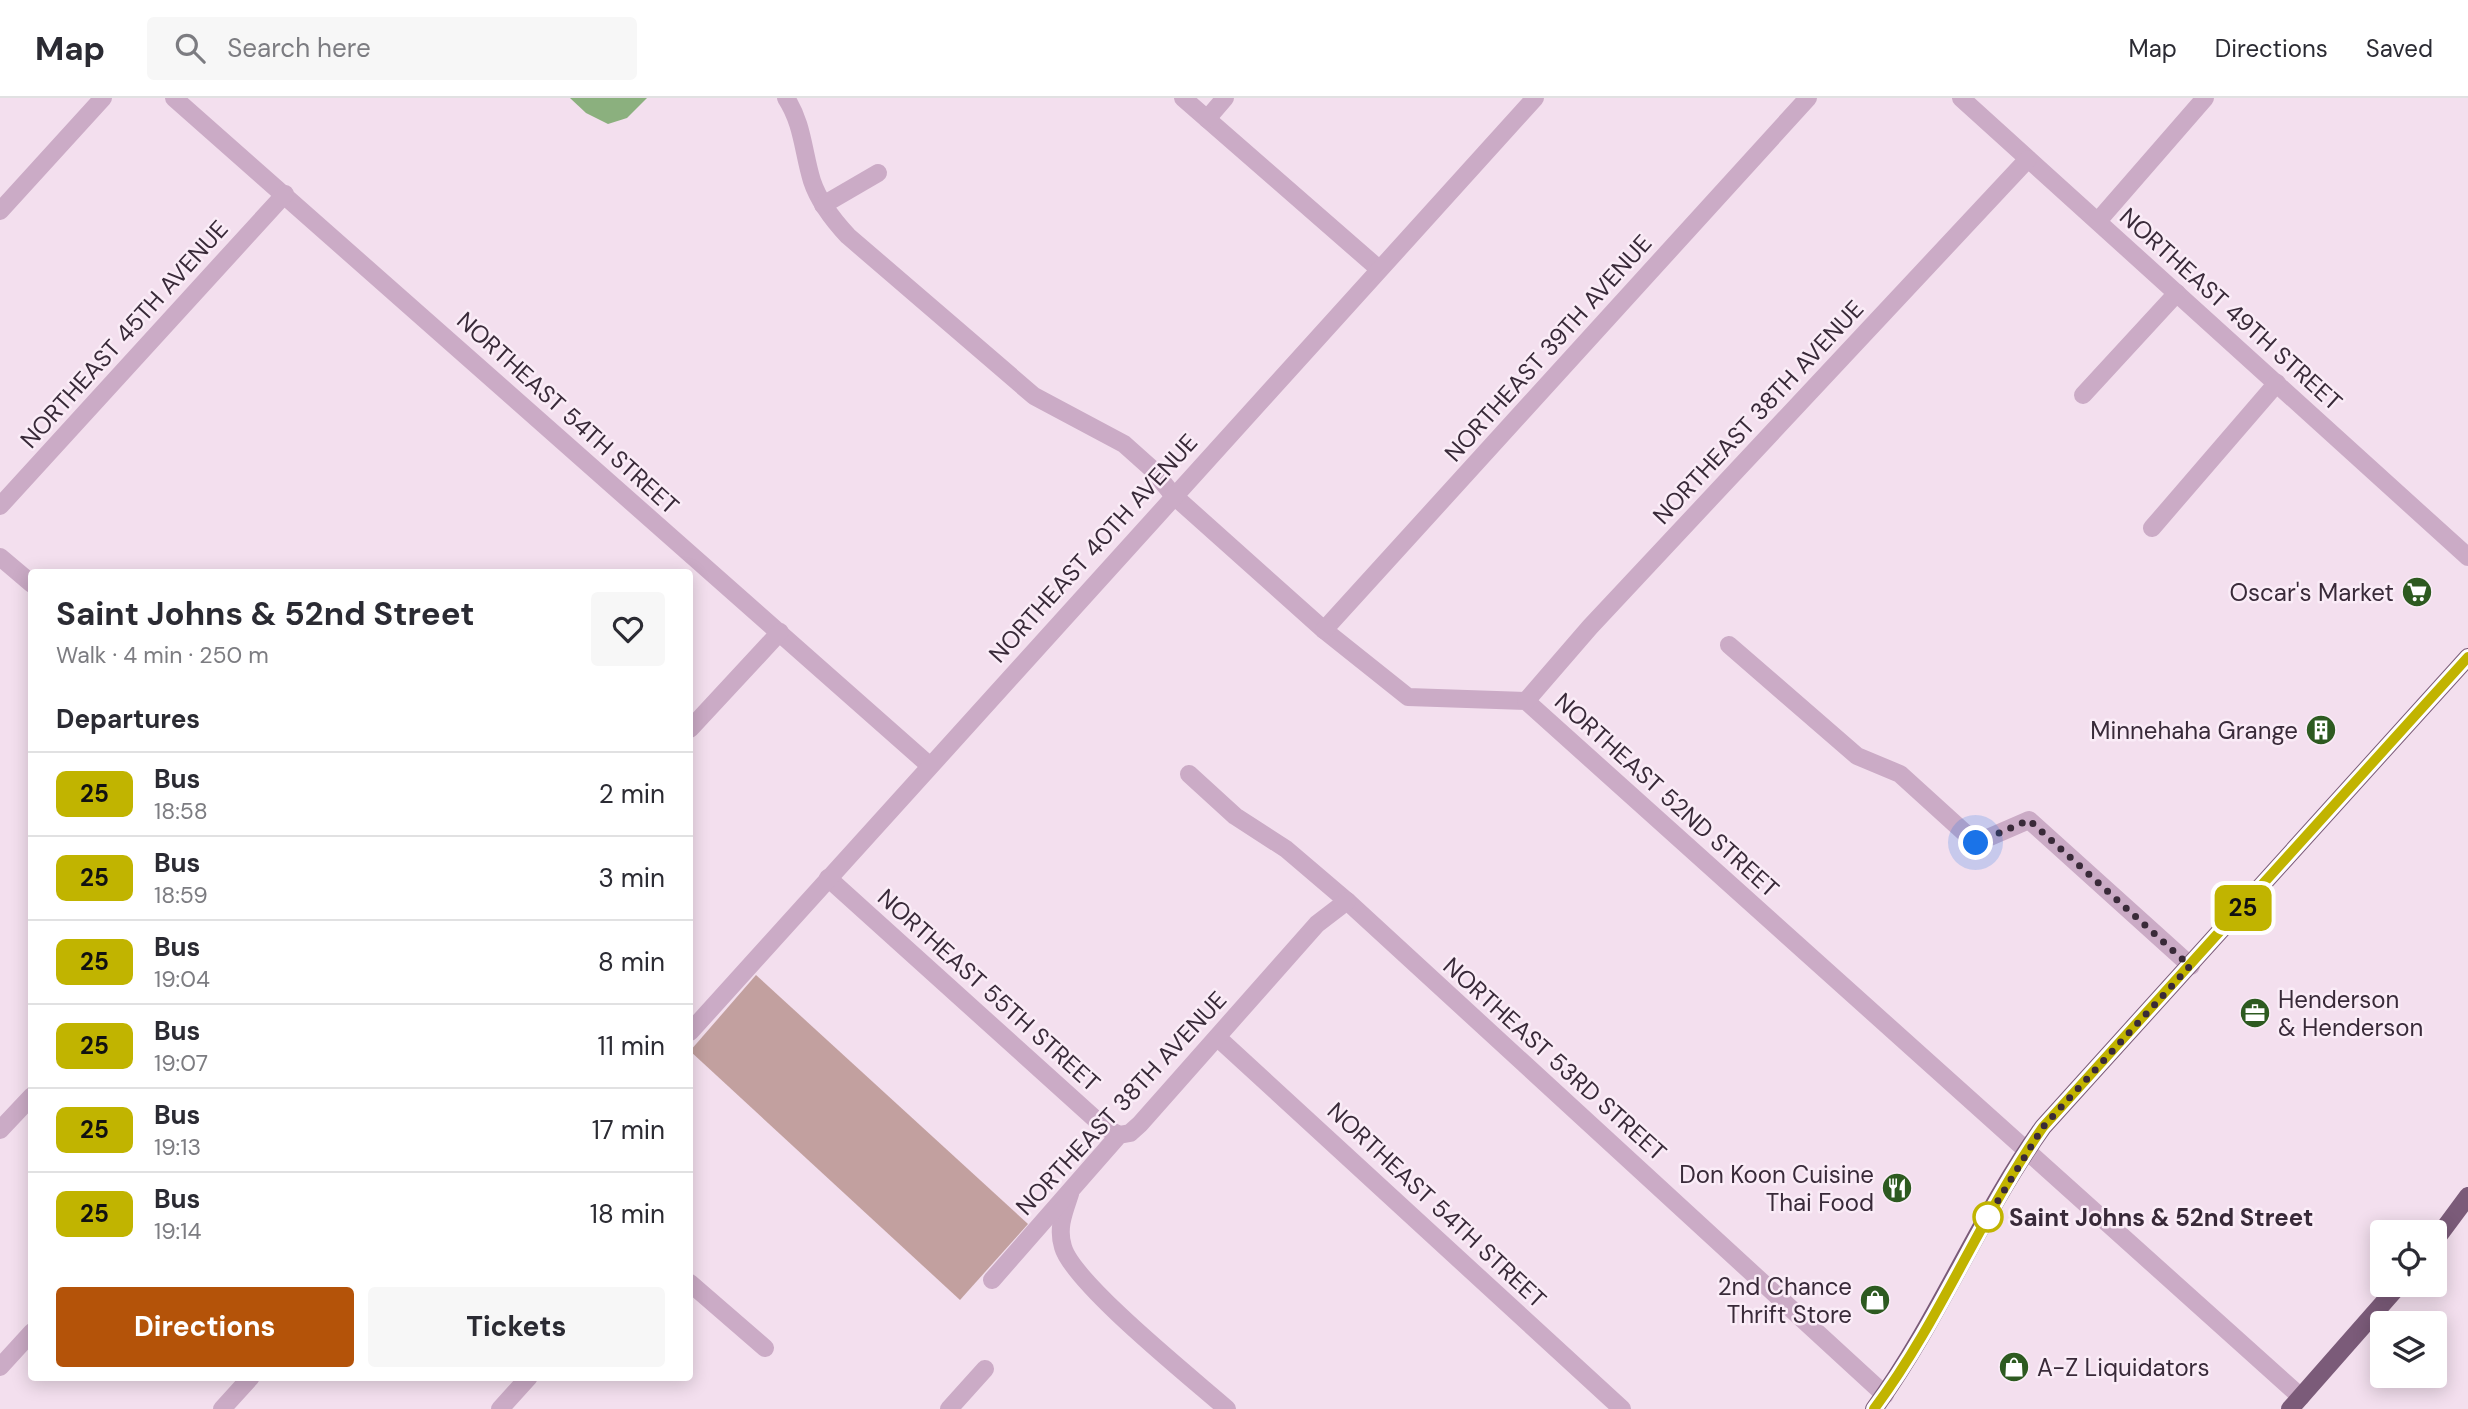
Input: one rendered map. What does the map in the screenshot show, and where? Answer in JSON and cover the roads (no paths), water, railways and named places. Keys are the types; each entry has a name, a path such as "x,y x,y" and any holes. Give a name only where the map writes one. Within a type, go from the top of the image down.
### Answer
{"main road":[{"path":"1880,1402 2026,1151 2043,1127 2468,657"},
{"path":"2447,1224 2468,1196"},
{"path":"2295,1403 2389,1297"}],"street":[{"path":"0,211 103,98"},
{"name":"NORTHEAST 54TH STREET","path":"174,98 929,765"},
{"name":"NORTHEAST 52ND STREET","path":"786,98 797,115 812,182 823,205 848,236 1034,396 1124,444 1152,469 1173,495 1324,631 1408,697 1526,701 2026,1151 2295,1403"},
{"path":"1183,98 1379,270"},
{"path":"1207,119 1225,98"},
{"name":"NORTHEAST 40TH AVENUE","path":"693,1028 1535,98"},
{"name":"NORTHEAST 39TH AVENUE","path":"1324,631 1808,98"},
{"name":"NORTHEAST 49TH STREET","path":"1961,98 2468,557"},
{"path":"2098,221 2205,98"},
{"name":"NORTHEAST 38TH AVENUE","path":"1526,701 1590,626 2028,159"},
{"path":"823,205 878,173"},
{"name":"NORTHEAST 45TH AVENUE","path":"0,506 285,194"},
{"path":"2083,395 2177,293"},
{"path":"2152,528 2277,383"},
{"path":"0,557 28,581"},
{"path":"693,726 780,632"},
{"path":"1729,645 1857,756 1900,774 1976,843 2029,820 2190,966"},
{"name":"NORTHEAST 53RD STREET","path":"1189,774 1235,816 1286,849 1347,901 1880,1402"},
{"name":"NORTHEAST 55TH STREET","path":"828,878 1104,1127 1119,1135"},
{"name":"NORTHEAST 38TH AVENUE","path":"992,1280 1024,1247 1031,1234 1119,1135 1130,1133 1140,1124 1317,924 1347,901"},
{"name":"NORTHEAST 54TH STREET","path":"1218,1038 1622,1409"},
{"path":"0,1130 28,1100"},
{"path":"1072,1188 1060,1223 1063,1247 1073,1266 1094,1289 1227,1409"},
{"path":"693,1286 765,1348"},
{"path":"0,1367 28,1336"},
{"path":"949,1409 985,1369"},
{"path":"222,1409 247,1381"},
{"path":"500,1409 525,1381"}],"place":[{"name":"Oscar's Market","path":"2417,592"},
{"name":"Minnehaha Grange","path":"2321,730"},
{"name":"Henderson & Henderson","path":"2255,1013"},
{"name":"Don Koon Cuisine Thai Food","path":"1897,1188"},
{"name":"Saint Johns & 52nd Street","path":"1988,1217"},
{"name":"2nd Chance Thrift Store","path":"1875,1300"},
{"name":"A-Z Liquidators","path":"2014,1367"}]}
